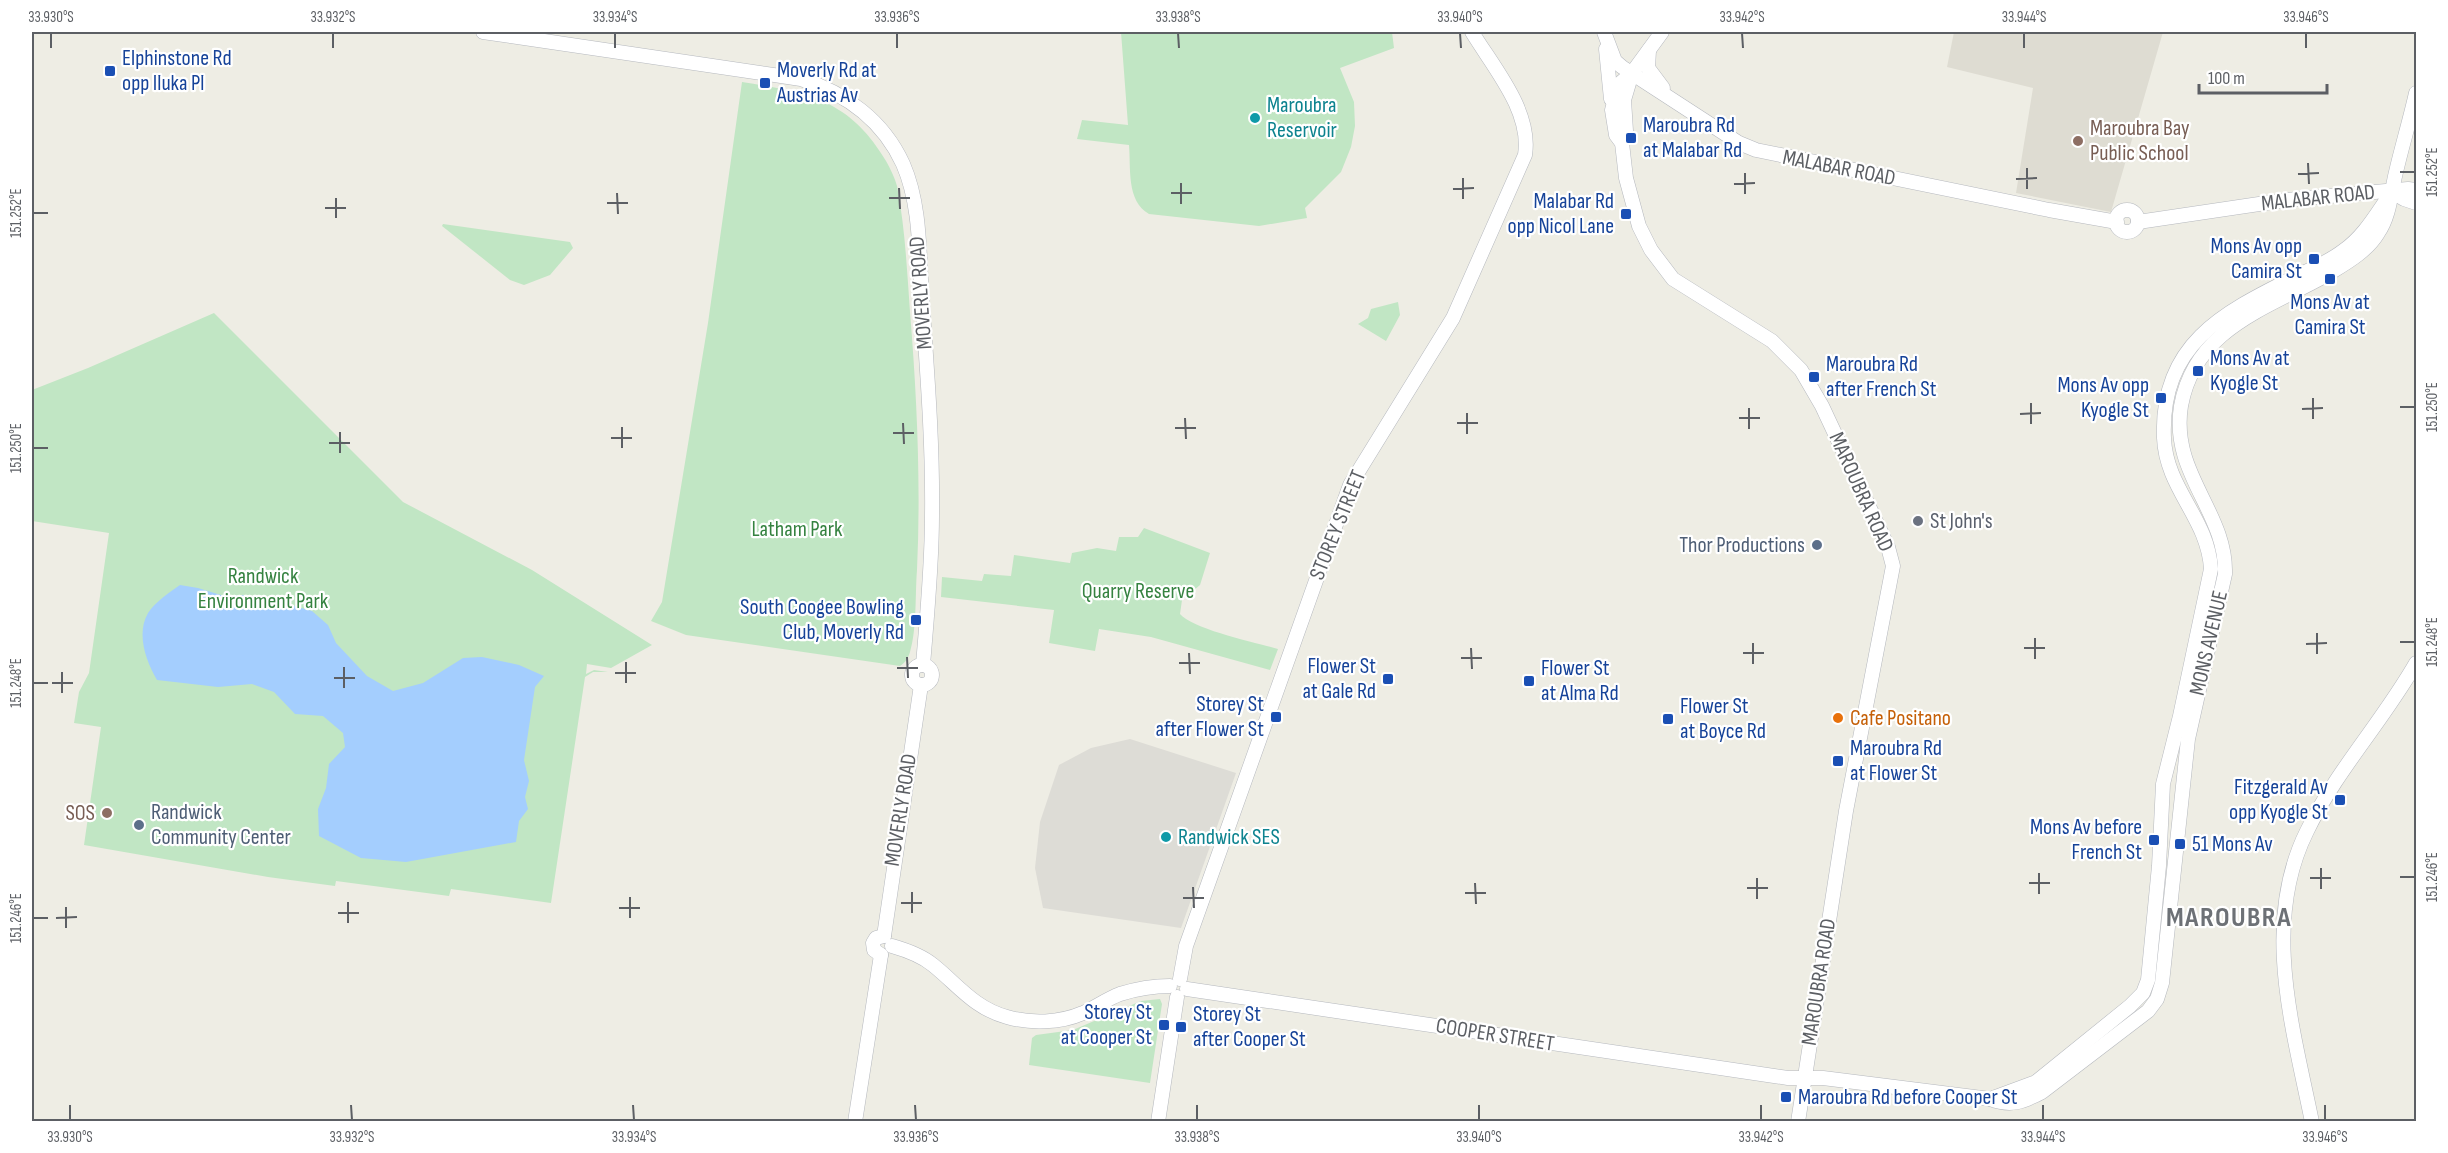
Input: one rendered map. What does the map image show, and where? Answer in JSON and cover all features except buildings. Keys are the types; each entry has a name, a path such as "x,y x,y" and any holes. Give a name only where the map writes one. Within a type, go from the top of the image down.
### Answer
{"street":[{"name":"MOVERLY ROAD","path":"483,32 801,79 826,88 850,101 870,117 886,135 902,162 915,206 927,366 932,515 923,665 930,670 932,676 927,684 921,685 885,946 855,1122"},
{"name":"STOREY STREET","path":"1158,1122 1186,946 1350,485 1453,318 1525,155 1526,136 1521,114 1472,32"},
{"path":"1612,110 1619,84 1632,74 1662,32"},
{"name":"MALABAR ROAD","path":"1606,36 1615,61 1632,74 1739,143 1769,154 2117,222 2120,214 2128,211 2136,214 2138,222 2286,200 2416,190"},
{"name":"MAROUBRA ROAD","path":"1606,36 1605,55 1616,135 1622,143 1626,178 1639,226 1651,250 1664,269 1683,287 1772,341 1801,370 1822,406 1891,556 1892,577 1846,811 1798,1122"},
{"path":"1649,50 1647,65 1650,72 1672,99"},
{"path":"1622,143 1626,131 1624,100 1632,74"},
{"name":"MONS AVENUE","path":"1804,1079 1823,1078 1990,1099 2003,1104 2028,1100 2138,1020 2157,999 2162,984 2188,739 2225,574 2225,558 2221,541 2185,461 2180,424 2185,389 2200,357 2224,331 2335,270 2369,245 2385,219 2416,93"},
{"name":"MALABAR ROAD","path":"2392,192 2416,203"},
{"path":"2312,1122 2285,984 2284,936 2293,866 2307,831 2328,794 2416,663"},
{"name":"COOPER STREET","path":"885,946 905,950 927,961 981,1007 999,1015 1023,1021 1044,1022 1064,1019 1121,994 1178,988 1804,1079"}],"shaded area":[{"name":"Maroubra Bay Public School","path":"1954,32 2163,32 2111,212 2016,193 2033,88 1947,67"},
{"path":"1130,739 1236,773 1181,928 1043,908 1035,868 1040,822 1059,765 1091,748"}],"green space":[{"path":"1121,32 1392,32 1394,48 1340,68 1354,102 1355,126 1351,147 1341,172 1305,208 1307,218 1259,226 1149,214 1136,201 1133,193 1129,145 1077,139 1082,120 1128,125"},
{"name":"Latham Park","path":"742,82 807,95 842,112 872,140 888,164 897,186 907,264 918,441 915,623 910,652 900,666 686,635 651,621 662,602 708,323"},
{"path":"443,224 570,242 573,248 550,275 524,285 510,280 442,226"},
{"path":"1398,302 1400,315 1386,341 1358,324 1368,318 1371,309"},
{"name":"Randwick Environment Park","path":"214,313 403,502 532,570 652,645 611,668 587,664 586,674 594,670 608,672 593,672 585,677 551,903 451,889 449,896 336,881 335,886 268,877 84,845 101,727 74,723 79,692 89,673 109,533 32,521 32,390"},
{"name":"Quarry Reserve","path":"1144,528 1210,553 1200,585 1182,600 1180,614 1187,620 1211,630 1278,649 1270,670 1151,637 1099,629 1095,651 1049,643 1054,610 941,597 942,577 982,581 984,574 1011,576 1014,555 1070,563 1072,553 1097,548 1116,551 1119,537 1138,537"},
{"path":"1160,999 1162,1004 1150,1083 1029,1065 1032,1038 1036,1035 1073,1030 1141,1001"}],"water":[{"path":"180,585 224,596 246,595 263,603 283,603 312,611 328,625 336,643 367,676 393,691 423,683 463,658 482,657 519,665 544,676 535,687 524,760 529,781 525,797 528,809 519,821 516,842 406,862 361,858 319,836 318,809 326,788 329,764 345,747 343,733 323,716 295,714 274,692 252,684 218,687 157,680 144,647 144,621 155,605"}],"place":[{"name":"Elphinstone Rd opp Iluka Pl","path":"110,71"},
{"name":"Moverly Rd at Austrias Av","path":"765,83"},
{"name":"Maroubra Reservoir","path":"1255,118"},
{"name":"Maroubra Rd at Malabar Rd","path":"1631,138"},
{"name":"Maroubra Bay Public School","path":"2078,141"},
{"name":"Malabar Rd opp Nicol Lane","path":"1626,214"},
{"name":"Mons Av opp Camira St","path":"2314,259"},
{"name":"Mons Av at Camira St","path":"2330,279"},
{"name":"Mons Av at Kyogle St","path":"2198,371"},
{"name":"Maroubra Rd after French St","path":"1814,377"},
{"name":"Mons Av opp Kyogle St","path":"2161,398"},
{"name":"St John's","path":"1918,521"},
{"name":"Thor Productions","path":"1817,545"},
{"name":"South Coogee Bowling Club, Moverly Rd","path":"916,620"},
{"name":"Flower St at Gale Rd","path":"1388,679"},
{"name":"Flower St at Alma Rd","path":"1529,681"},
{"name":"Storey St after Flower St","path":"1276,717"},
{"name":"Cafe Positano","path":"1838,718"},
{"name":"Flower St at Boyce Rd","path":"1668,719"},
{"name":"Maroubra Rd at Flower St","path":"1838,761"},
{"name":"Fitzgerald Av opp Kyogle St","path":"2340,800"},
{"name":"SOS","path":"107,813"},
{"name":"Randwick Community Center","path":"139,825"},
{"name":"Randwick SES","path":"1166,837"},
{"name":"Mons Av before French St","path":"2154,840"},
{"name":"51 Mons Av","path":"2180,844"},
{"name":"Storey St at Cooper St","path":"1164,1025"},
{"name":"Storey St after Cooper St","path":"1181,1027"},
{"name":"Maroubra Rd before Cooper St","path":"1786,1097"}],"district":[{"name":"MAROUBRA","path":"2229,917"}]}
